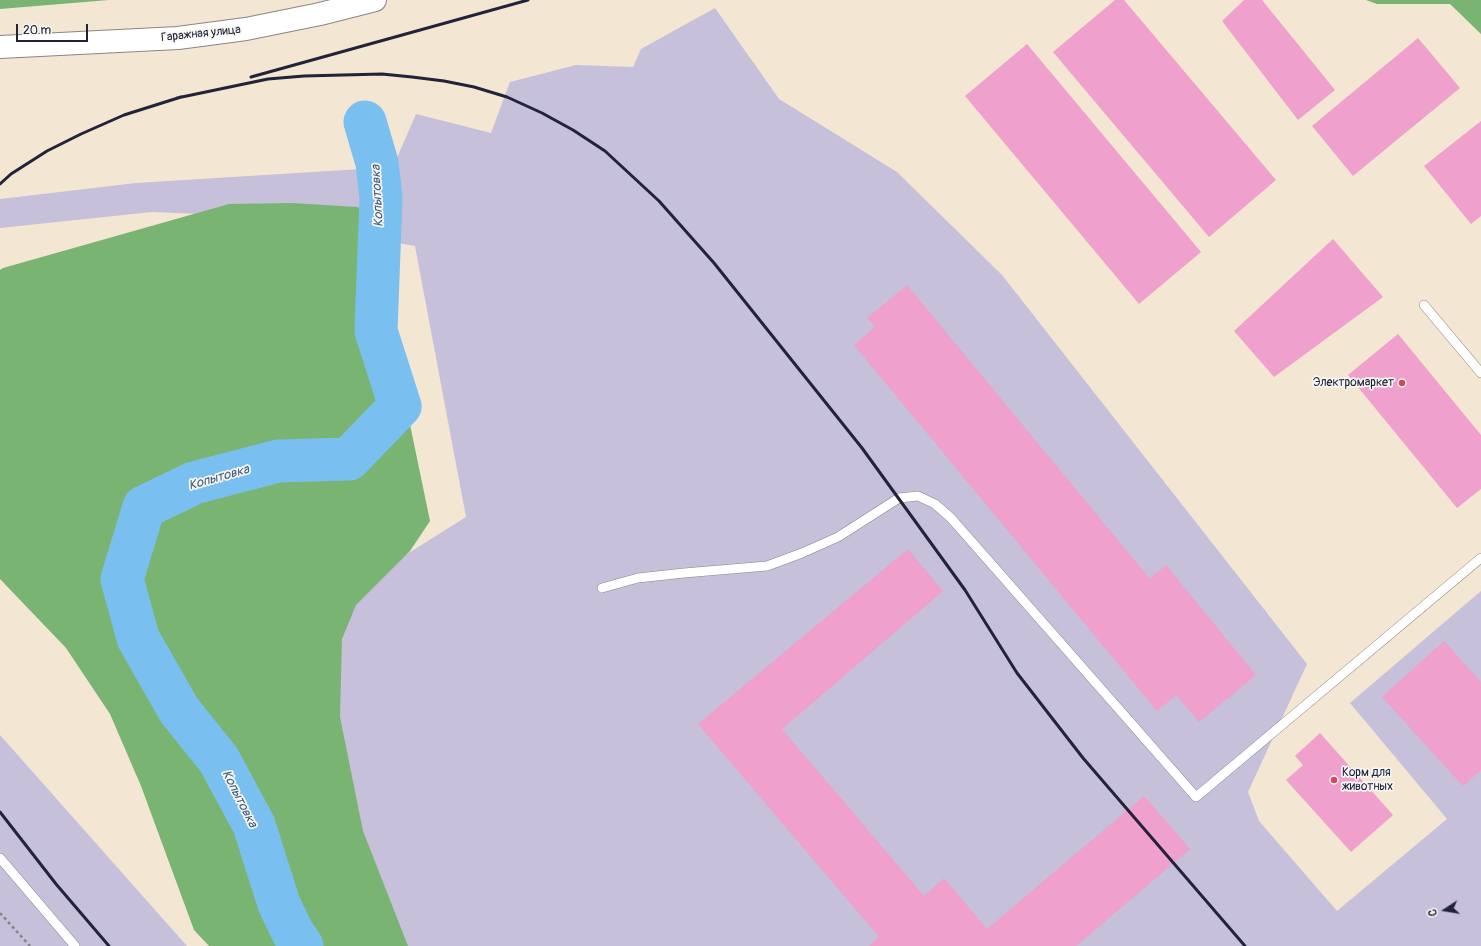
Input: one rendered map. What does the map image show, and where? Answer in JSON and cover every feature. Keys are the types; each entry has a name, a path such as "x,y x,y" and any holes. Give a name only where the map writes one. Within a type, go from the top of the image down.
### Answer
{"street":[{"name":"Гаражная улица","path":"0,47 178,38 246,30 375,0"}],"lane":[{"path":"1424,305 1481,373"},
{"path":"602,588 638,578 684,572 767,566 838,537 899,498 918,496 935,504 951,518 1196,797 1481,558"},
{"path":"0,858 75,946"}],"path":[{"path":"0,913 30,946"}],"shaded area":[{"path":"715,8 779,99 897,172 1002,275 1307,664 1248,792 1259,821 1337,911 1447,819 1350,703 1481,591 1481,946 335,946 257,648 466,517 415,246 245,216 152,212 0,228 0,199 136,183 393,167 416,114 491,133 510,82 576,65 633,67 641,49"},
{"path":"0,735 187,946 0,946"}],"green space":[{"path":"0,0 109,0 0,9"},
{"path":"1366,0 1481,0 1481,34 1450,4 1377,4"},
{"path":"292,203 357,207 389,218 390,328 430,521 410,551 356,605 342,639 340,717 363,831 408,946 209,946 194,930 141,786 110,714 66,648 0,579 0,270 229,204"}],"building":[{"path":"1115,0 1124,0 1276,180 1209,237 1053,52"},
{"path":"1244,0 1262,0 1335,90 1298,120 1222,21"},
{"path":"1418,38 1460,88 1353,176 1312,126"},
{"path":"1027,44 1201,252 1139,304 965,96"},
{"path":"1481,121 1481,216 1471,224 1424,166"},
{"path":"1333,239 1383,297 1274,377 1234,331"},
{"path":"907,285 1150,579 1166,565 1256,675 1199,722 1176,695 1157,711 854,345 875,327 867,318"},
{"path":"1398,334 1481,435 1481,489 1457,508 1348,375"},
{"path":"908,549 943,591 782,729 924,896 944,878 987,929 1144,796 1190,849 1076,946 869,946 879,937 698,724"},
{"path":"1444,641 1481,682 1481,770 1463,786 1382,697"},
{"path":"1320,733 1393,815 1351,852 1286,780 1303,765 1295,756"}],"waterway":[{"name":"Копытовка","path":"302,946 293,933 279,904 254,825 219,760 179,710 138,638 122,579 144,507 194,483 278,461 349,459 400,406 376,331 381,198 377,163 365,122"}],"railway":[{"path":"251,77 528,0"},
{"path":"177,98 268,79 304,76 382,74 412,77 474,87 507,97 542,113 573,130 605,151 659,201 714,263 862,448 965,590 1017,673 1083,758 1245,946"},
{"path":"0,184 11,174 47,151 81,134 124,115 181,97"},
{"path":"0,812 56,884 109,946"}],"place":[{"name":"Электромаркет","path":"1402,383"},
{"name":"Корм для животных","path":"1334,780"}]}
